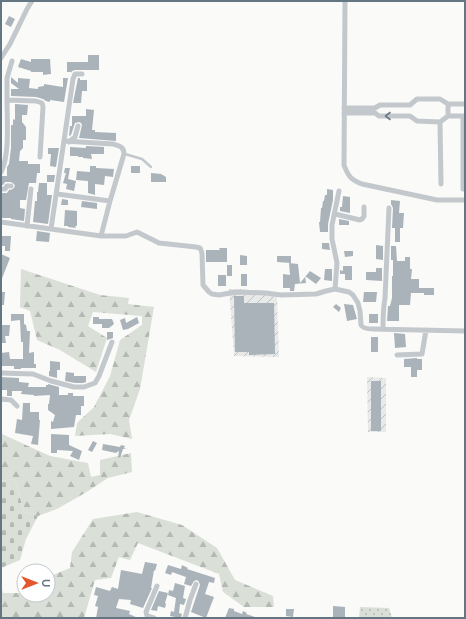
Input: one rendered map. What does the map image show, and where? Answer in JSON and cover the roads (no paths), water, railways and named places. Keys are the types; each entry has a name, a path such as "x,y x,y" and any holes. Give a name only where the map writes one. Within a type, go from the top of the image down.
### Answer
{"street":[{"path":"1,58 10,44 32,1"},
{"path":"345,1 344,165 347,173 353,180 362,184 424,198 437,200 465,200"},
{"path":"1,172 5,164 4,136 7,100 4,78 12,61"},
{"path":"51,229 67,142 74,75 82,74"},
{"path":"375,111 380,105 410,105 417,99 440,99 448,104 465,104"},
{"path":"7,100 36,101 42,103 40,157"},
{"path":"448,104 448,116"},
{"path":"410,105 410,116"},
{"path":"344,111 375,111"},
{"path":"375,111 379,116 410,116 417,121 440,122 448,116 464,116 464,189"},
{"path":"440,122 441,184"},
{"path":"67,142 75,137 78,126"},
{"path":"67,142 114,144 118,145 124,151 101,236"},
{"path":"1,189 11,186"},
{"path":"27,226 31,189"},
{"path":"335,289 337,263 332,239 332,225 339,191"},
{"path":"57,194 110,201"},
{"path":"335,214 360,220 364,216 364,207"},
{"path":"383,329 382,316 386,298 389,208"},
{"path":"1,222 101,236 126,236 137,232 159,243 196,246 200,248 202,253 203,285 209,292 215,295 236,292 281,295 316,294 335,289 349,292 353,295 360,310 362,327 373,329 465,331"},
{"path":"397,355 422,354 426,330"},
{"path":"1,372 33,374 51,381 74,387 84,387 95,382 99,376 112,342"},
{"path":"1,399 11,400 17,406"},
{"path":"185,618 196,584"},
{"path":"154,618 147,616 146,613 158,586"}],"lane":[{"path":"124,154 142,159 151,167"}]}
